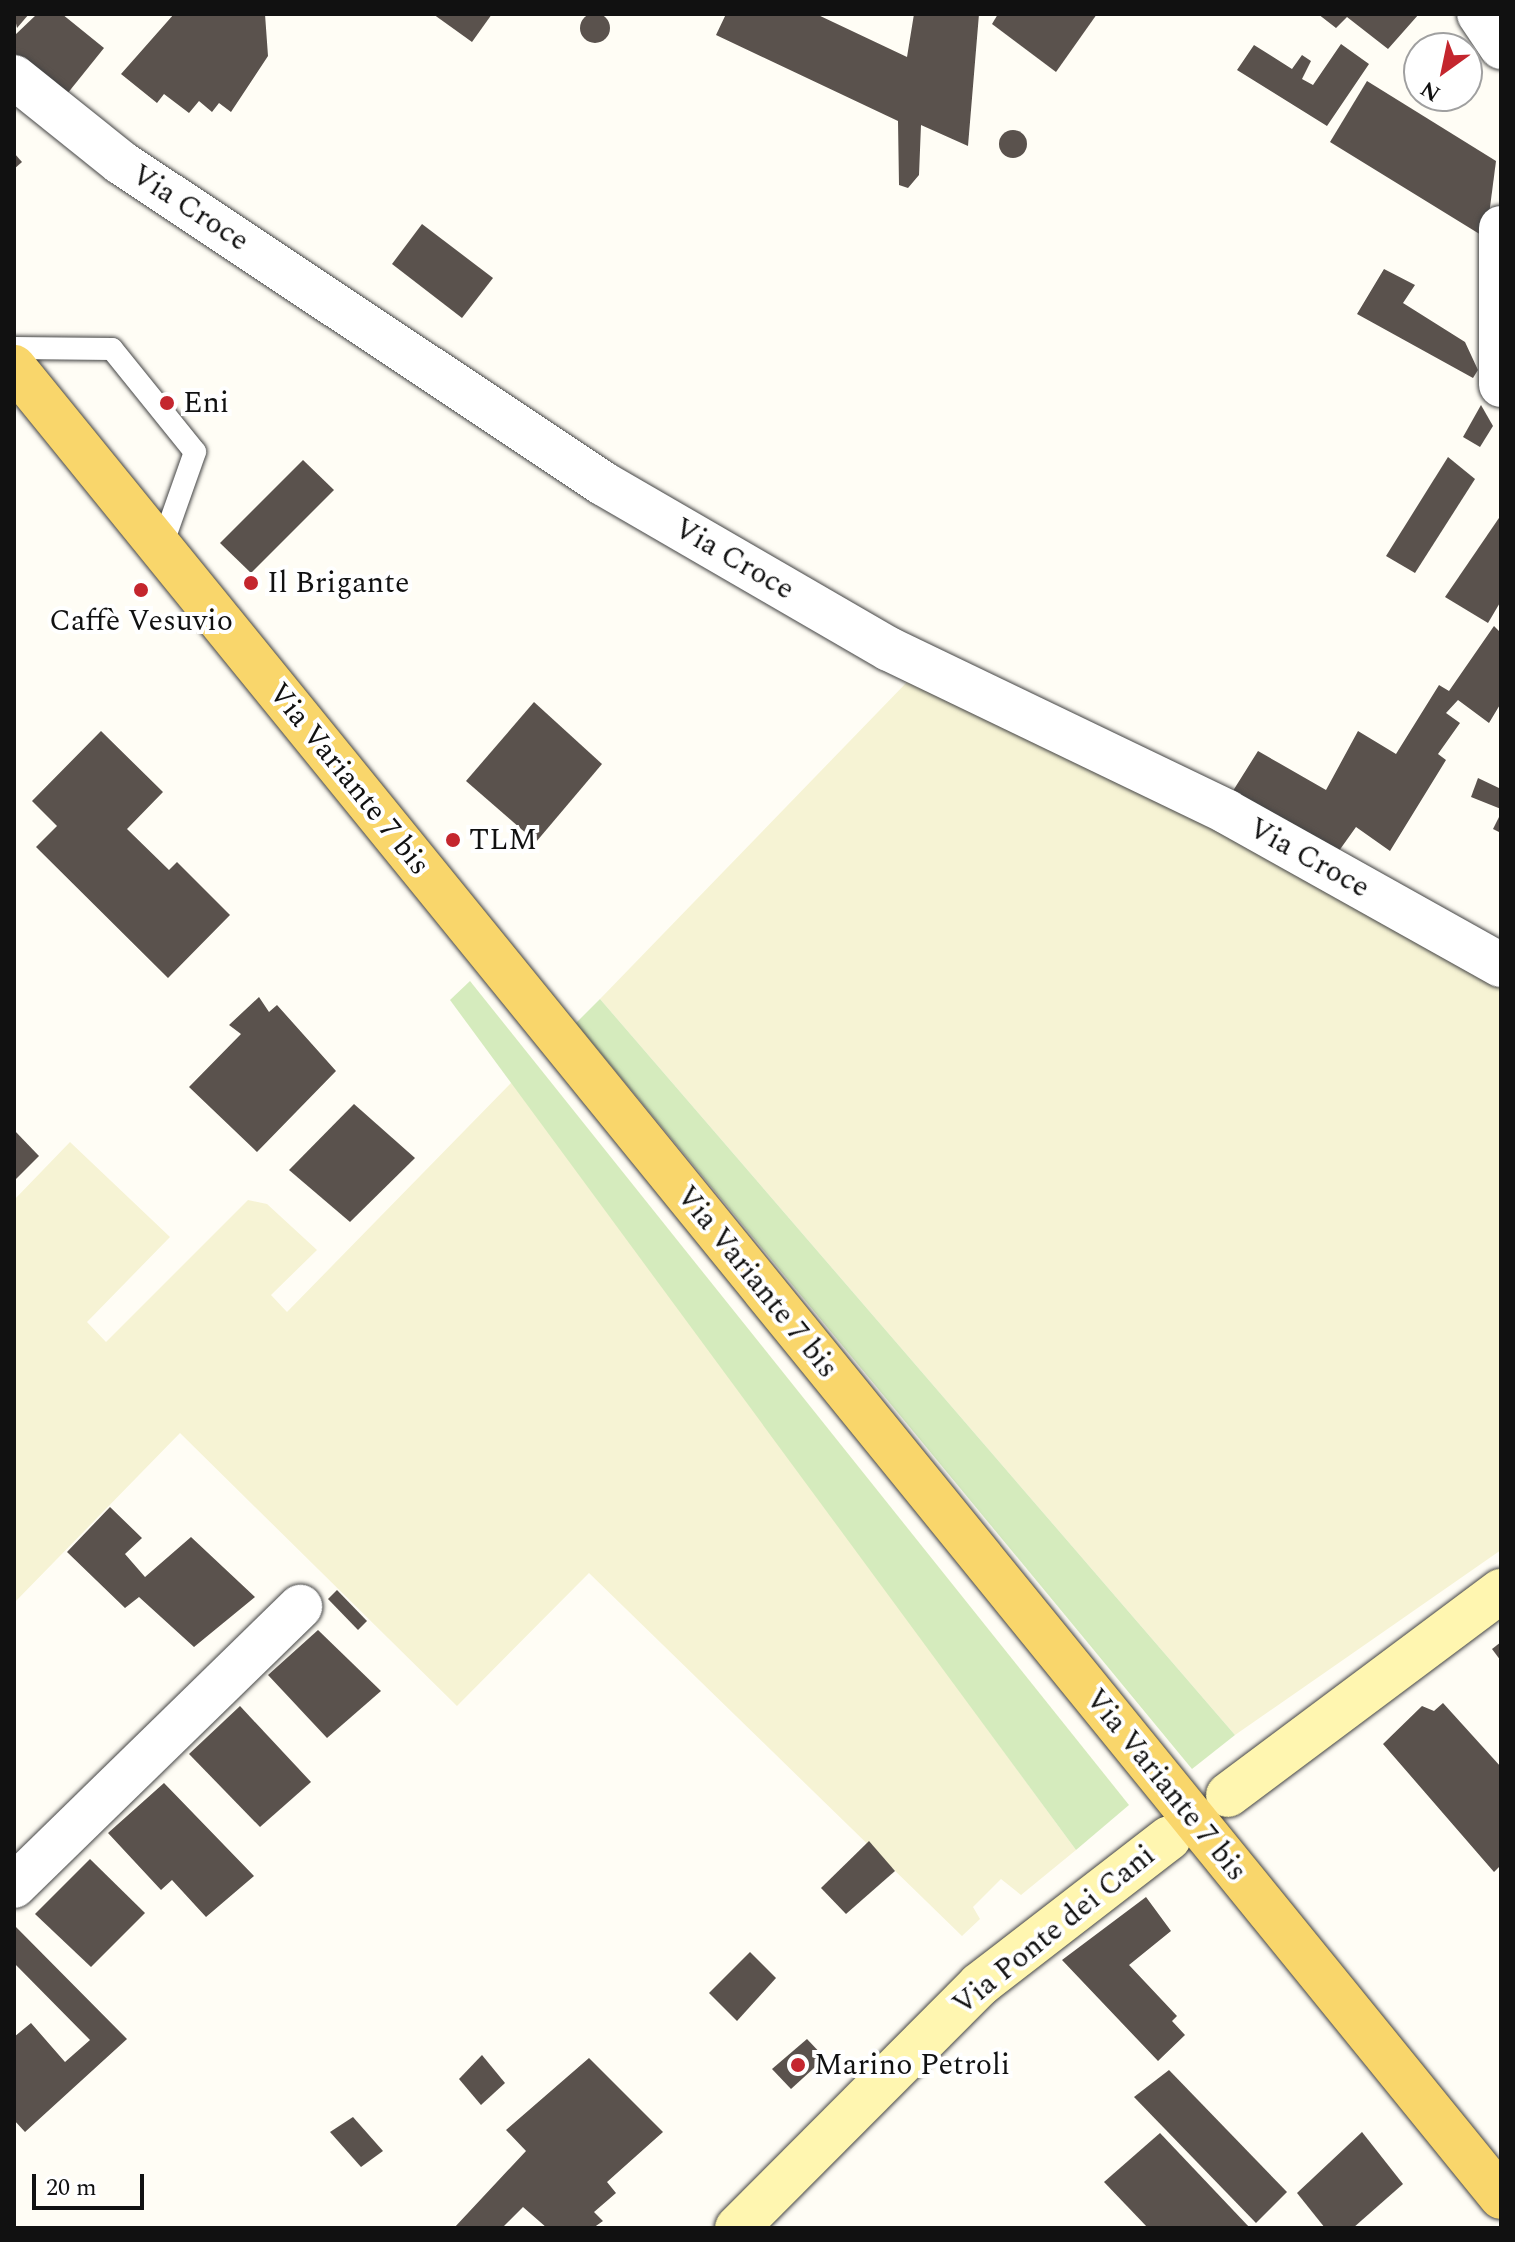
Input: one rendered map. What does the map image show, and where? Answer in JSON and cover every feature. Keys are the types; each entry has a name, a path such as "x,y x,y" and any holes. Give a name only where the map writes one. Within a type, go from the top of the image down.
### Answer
{"main road":[{"name":"Via Variante 7 bis","path":"14,367 1501,2197"}],"street":[{"path":"1479,14 1501,47"},
{"name":"Via Croce","path":"14,77 120,162 604,484 889,649 1227,812 1501,965"},
{"path":"1501,228 1501,385"},
{"path":"1228,1795 1501,1591"},
{"path":"14,1886 300,1607"},
{"name":"Via Ponte dei Cani","path":"737,2228 979,1985 1169,1838"}],"lane":[{"path":"14,348 112,349 195,452 161,548"}],"shaded area":[{"path":"908,681 1202,816 1501,981 1501,1550 1235,1735 600,999"},
{"path":"513,1081 1076,1850 1021,1895 1001,1879 973,1907 980,1919 962,1936 589,1573 457,1706 180,1433 14,1603 14,1200 70,1142 170,1237 87,1322 106,1342 248,1200 267,1204 317,1250 271,1295 287,1312"}],"green space":[{"path":"470,981 1129,1805 1076,1850 450,1000"},
{"path":"600,999 1235,1735 1192,1769 576,1023"}],"building":[{"path":"595,13 606,17 610,28 606,39 595,43 584,39 580,28 584,17"},
{"path":"14,14 29,14 17,28"},
{"path":"37,14 62,14 104,48 63,99 14,62 14,36"},
{"path":"174,14 265,14 268,56 231,112 219,103 212,112 199,101 189,113 164,94 157,103 121,74"},
{"path":"433,14 492,14 472,42"},
{"path":"726,14 816,14 907,57 914,14 979,14 968,146 921,125 919,175 908,188 899,185 898,121 716,35"},
{"path":"998,14 1097,14 1056,72 992,24"},
{"path":"1318,14 1419,14 1388,49 1347,17 1336,28"},
{"path":"1341,44 1369,64 1327,126 1237,70 1254,45 1292,69 1302,55 1311,61 1302,79 1313,85"},
{"path":"1367,81 1403,103 1403,112 1417,112 1496,161 1486,238 1330,142"},
{"path":"1013,130 1023,134 1027,144 1023,154 1013,158 1003,154 999,144 1003,134"},
{"path":"14,153 22,162 14,169"},
{"path":"422,224 493,278 462,318 392,264"},
{"path":"1384,269 1415,285 1403,303 1465,342 1478,370 1473,378 1357,314"},
{"path":"1481,405 1493,426 1480,447 1463,437"},
{"path":"1448,457 1475,479 1415,573 1386,556"},
{"path":"303,460 334,490 251,573 220,543"},
{"path":"1501,515 1501,601 1488,623 1445,597"},
{"path":"1494,626 1501,633 1501,703 1489,723 1458,700 1446,713 1460,723 1438,754 1446,760 1390,851 1356,827 1336,855 1231,794 1258,751 1326,790 1358,731 1396,754 1439,685 1449,691"},
{"path":"534,702 602,764 536,842 466,781"},
{"path":"101,731 163,792 127,829 169,870 177,862 230,915 168,978 36,847 57,826 32,801"},
{"path":"1478,778 1501,789 1501,809 1471,797"},
{"path":"1501,813 1501,833 1493,829"},
{"path":"259,997 269,1012 277,1005 336,1071 257,1152 189,1087 241,1034 229,1025"},
{"path":"354,1104 415,1158 350,1222 289,1170"},
{"path":"14,1130 39,1156 14,1181"},
{"path":"110,1507 142,1538 125,1554 145,1577 191,1537 255,1597 194,1647 139,1597 125,1608 67,1552"},
{"path":"337,1590 367,1621 358,1630 328,1599"},
{"path":"318,1630 381,1691 327,1738 268,1675"},
{"path":"1501,1642 1501,1661 1492,1649"},
{"path":"1443,1703 1501,1767 1501,1865 1494,1872 1383,1744 1422,1706 1434,1711"},
{"path":"240,1706 311,1782 260,1827 189,1754"},
{"path":"164,1783 254,1876 206,1917 172,1880 161,1890 108,1833"},
{"path":"869,1841 895,1871 846,1914 821,1888"},
{"path":"90,1859 145,1913 91,1967 35,1914"},
{"path":"1146,1897 1171,1931 1129,1965 1177,2016 1172,2021 1185,2035 1158,2061 1062,1960"},
{"path":"14,1925 127,2039 25,2132 14,2120 14,2037 31,2023 65,2062 90,2040 14,1963"},
{"path":"750,1952 776,1978 737,2021 709,1993"},
{"path":"807,2039 825,2058 791,2089 772,2069"},
{"path":"482,2055 505,2083 481,2105 459,2079"},
{"path":"589,2058 663,2132 607,2182 616,2193 594,2212 603,2221 593,2228 547,2228 523,2207 502,2228 454,2228 526,2151 506,2130"},
{"path":"1169,2070 1287,2192 1256,2223 1134,2097"},
{"path":"353,2117 383,2151 361,2167 330,2132"},
{"path":"1362,2132 1403,2184 1353,2228 1325,2228 1297,2193"},
{"path":"1160,2133 1250,2228 1148,2228 1104,2182"}],"place":[{"name":"Eni","path":"167,403"},
{"name":"Il Brigante","path":"251,583"},
{"name":"Caffè Vesuvio","path":"141,590"},
{"name":"TLM","path":"453,840"},
{"name":"Marino Petroli","path":"798,2065"}]}
